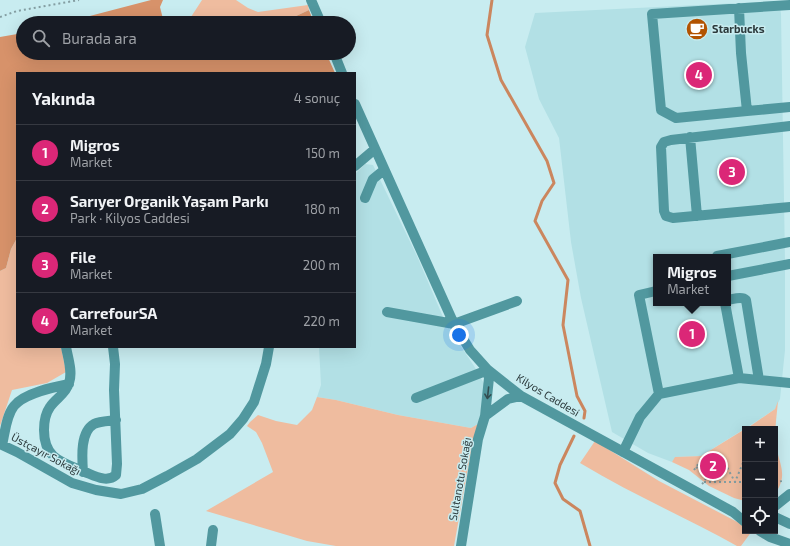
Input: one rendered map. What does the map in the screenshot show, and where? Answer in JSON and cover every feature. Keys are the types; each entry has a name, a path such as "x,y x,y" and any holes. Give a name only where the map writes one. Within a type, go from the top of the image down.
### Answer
{"street":[{"path":"312,0 318,16"},
{"path":"790,5 652,14 660,110 676,118 790,107"},
{"path":"739,8 741,53 747,111"},
{"path":"337,60 342,72"},
{"name":"Kilyos Caddesi","path":"356,106 454,324 470,350 488,370 521,396 732,512 742,520"},
{"path":"790,126 671,140 664,142 661,147 664,211 666,216 673,218 790,207"},
{"path":"690,137 697,216"},
{"path":"356,165 375,149"},
{"path":"365,198 373,179 384,170"},
{"path":"727,254 790,242"},
{"path":"731,275 790,264"},
{"path":"653,292 638,295 659,394"},
{"path":"731,300 744,298 746,300 759,380"},
{"path":"387,312 454,324 518,301"},
{"path":"726,306 739,378"},
{"path":"66,348 71,375 66,390 51,405 46,413 44,423 46,447 50,455 59,461 83,472 104,479 112,478 116,475 116,420 114,390 115,364 113,348"},
{"name":"Üstçayır Sokağı","path":"1,444 72,483 96,490 121,494 142,488 167,476 197,458 230,434 243,419 254,402 266,364 269,348"},
{"path":"416,398 488,370"},
{"name":"Sultanotu Sokağı","path":"461,546 478,439 485,416 489,378 488,370"},
{"path":"624,452 640,417 659,394 739,378 790,383"},
{"path":"1,444 14,405 22,399 52,387 69,384"},
{"path":"485,416 508,400 521,396"},
{"path":"83,472 84,438 89,428 95,423 116,420"},
{"path":"778,504 790,494"},
{"path":"732,512 742,511"},
{"path":"155,514 160,546"},
{"path":"778,518 790,524"},
{"path":"211,546 213,530"},
{"path":"765,534 790,544"}],"path":[{"path":"0,17 17,11 79,0"},
{"path":"735,482 723,460 719,458 714,462 704,482 735,482 742,482"},
{"path":"735,482 743,462"},
{"path":"699,463 695,469 707,476"},
{"path":"778,482 783,481"}],"shaded area":[{"path":"151,0 163,0 160,7 162,16 90,16"},
{"path":"202,0 236,0 248,8 258,12 308,5 309,10 296,16 192,16"},
{"path":"779,1 781,14 785,261 785,350 780,399 775,409 749,426 742,426 742,430 701,456 676,457 672,462 648,453 612,432 581,298 571,242 559,138 539,99 525,47 535,13"},
{"path":"309,10 311,16 296,16"},
{"path":"16,34 16,60 329,60 335,72 16,72 16,240 11,249 6,268 0,271 0,37"},
{"path":"365,164 373,165 417,256 446,324 486,387 478,424 471,428 398,415 317,397 321,385 319,348 356,348 356,173"},
{"path":"16,240 16,348 61,348 66,372 47,383 12,390 0,426 0,271 6,268 11,249"},
{"path":"317,397 398,415 471,428 478,424 473,440 454,546 336,546 307,541 206,511 273,472 262,443 256,432 247,426 250,422 258,415 276,421 297,425 312,410"},
{"path":"778,401 776,426 750,426 775,409"},
{"path":"742,431 742,500 709,486 689,470 672,462 675,457 701,456"},
{"path":"595,441 659,481 742,524 742,534 750,534 741,546 737,546 580,463"},
{"path":"778,455 782,473 782,480 778,489"}],"waterway":[{"path":"492,0 487,35 501,80 547,161 554,183 542,201 535,221 568,280 563,325 577,396 585,411 584,418"},
{"path":"574,436 560,465 555,483 563,499 580,511 590,546"}],"place":[{"name":"Starbucks","path":"697,29"},
{"name":"CarrefourSA","path":"699,75"},
{"name":"File","path":"732,172"},
{"name":"Migros","path":"692,334"},
{"name":"Sarıyer Organik Yaşam Parkı","path":"713,466"}]}
